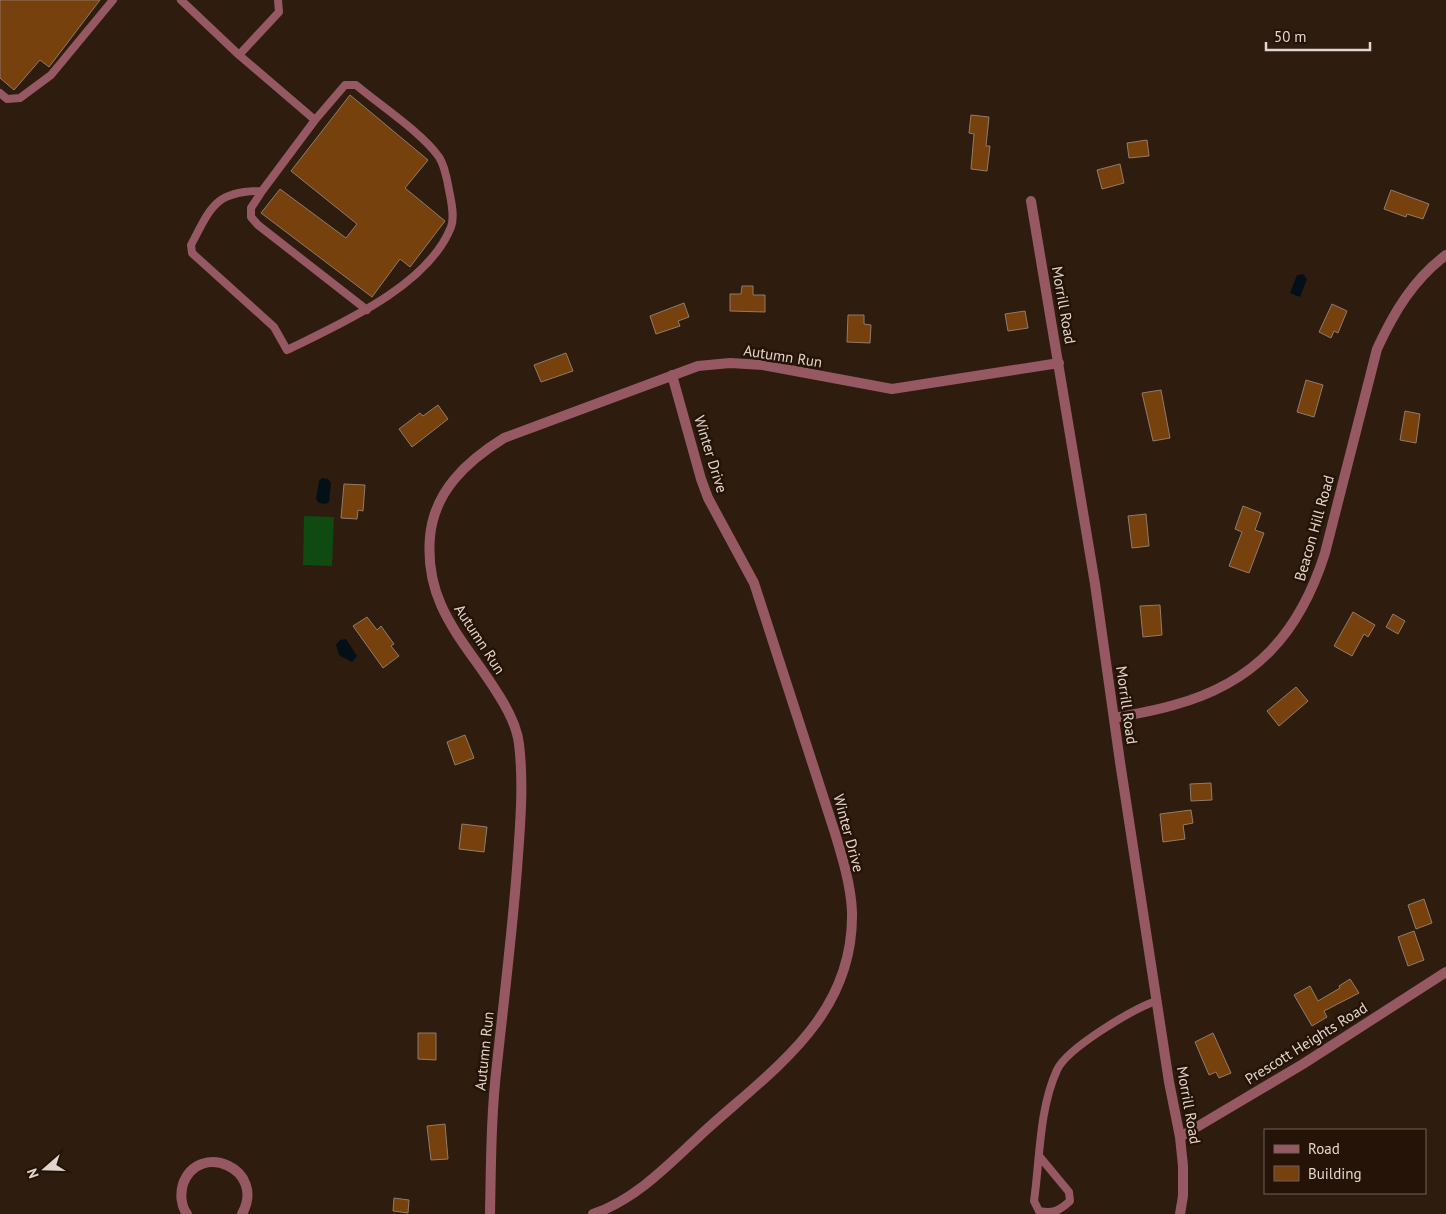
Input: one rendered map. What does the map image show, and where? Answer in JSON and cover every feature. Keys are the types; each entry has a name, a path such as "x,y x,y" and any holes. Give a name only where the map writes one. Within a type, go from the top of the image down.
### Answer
{"street":[{"name":"Morrill Road","path":"1031,201 1095,584 1156,1001 1180,1137 1184,1166 1180,1214"},
{"name":"Beacon Hill Road","path":"1114,718 1174,705 1205,695 1234,681 1260,662 1282,639 1301,613 1315,584 1325,553 1377,349 1390,319 1408,292 1430,267 1446,255"},
{"name":"Autumn Run","path":"490,1214 492,1114 512,936 519,839 521,774 519,741 508,710 453,628 437,600 430,568 430,536 438,505 454,477 476,455 504,438 698,366 730,363 763,365 892,389 1059,363"},
{"name":"Winter Drive","path":"593,1214 631,1195 657,1175 790,1056 812,1031 830,1004 843,974 851,943 852,910 843,862 834,830 754,583 708,498 701,479 672,375"},
{"name":"Prescott Heights Road","path":"1180,1137 1303,1064 1446,972"},
{"path":"187,1214 181,1200 181,1190 185,1180 191,1171 211,1162 221,1162 241,1174 246,1184 248,1195 242,1214"}],"lane":[{"path":"0,93 7,99 20,98 51,75 113,0"},
{"path":"181,0 239,55 315,120"},
{"path":"239,55 279,12 278,0"},
{"path":"262,191 241,191 228,195 217,202 206,216 191,245 192,253 274,327 287,350 367,310 419,271 441,245 452,226 451,200 441,159 429,145 356,85 345,85 315,120 251,208 251,217 258,225 367,310"},
{"path":"1040,1157 1069,1192 1070,1202 1060,1210 1051,1213 1039,1211 1034,1201 1045,1110 1058,1067 1090,1038 1136,1008 1156,1001"}],"green space":[{"path":"304,516 334,517 332,566 303,565"}],"shaded area":[{"path":"1303,274 1307,279 1300,297 1290,293 1297,275"},
{"path":"322,478 328,479 331,483 329,502 326,504 319,503 316,499 319,481"},
{"path":"346,639 357,656 352,662 339,655 336,645 340,640"}],"building":[{"path":"0,0 100,0 49,67 40,60 14,90 0,78"},
{"path":"350,95 428,160 405,188 445,221 410,267 400,259 372,297 261,213 280,189 346,238 357,224 291,171"},
{"path":"971,115 989,117 986,146 990,146 987,171 971,169 974,134 969,133"},
{"path":"1147,140 1149,156 1129,158 1127,143"},
{"path":"1120,164 1124,183 1102,189 1097,170"},
{"path":"1391,190 1429,204 1423,219 1407,214 1406,217 1384,209"},
{"path":"742,286 753,286 753,295 765,295 765,312 730,311 730,294 741,294"},
{"path":"684,303 689,317 678,321 680,326 656,334 650,316"},
{"path":"1332,304 1347,311 1338,333 1334,331 1331,338 1319,332"},
{"path":"1025,311 1028,328 1008,331 1005,314"},
{"path":"848,315 864,315 864,324 871,325 870,343 847,342"},
{"path":"566,353 573,371 541,382 534,365"},
{"path":"1306,380 1323,385 1314,417 1297,412"},
{"path":"1161,390 1170,438 1153,441 1142,393"},
{"path":"438,405 448,419 412,447 399,429 420,413 423,416"},
{"path":"1405,411 1420,414 1416,443 1400,440"},
{"path":"344,484 365,485 363,511 358,510 357,519 341,518"},
{"path":"1243,506 1261,513 1255,530 1264,533 1249,573 1229,566 1242,532 1235,529"},
{"path":"1146,514 1149,546 1132,548 1128,516"},
{"path":"1160,605 1162,635 1143,637 1140,606"},
{"path":"1353,612 1375,625 1368,637 1364,634 1352,656 1334,646"},
{"path":"1393,614 1405,621 1398,634 1386,627"},
{"path":"367,617 377,630 381,626 394,644 391,646 399,656 383,668 353,626"},
{"path":"1296,687 1308,701 1279,726 1267,711"},
{"path":"465,735 474,758 455,765 447,742"},
{"path":"1211,783 1212,800 1191,801 1190,784"},
{"path":"1191,810 1193,823 1183,825 1185,839 1163,842 1160,814"},
{"path":"462,824 487,827 484,852 459,849"},
{"path":"1424,899 1432,923 1416,929 1408,905"},
{"path":"1414,931 1424,960 1408,966 1398,937"},
{"path":"1350,979 1359,993 1324,1011 1327,1017 1312,1026 1294,995 1310,986 1318,1001 1340,988 1339,986"},
{"path":"418,1033 436,1033 436,1060 418,1059"},
{"path":"1213,1033 1231,1073 1219,1078 1216,1072 1209,1075 1195,1042"},
{"path":"445,1124 448,1159 431,1160 427,1126"},
{"path":"394,1198 409,1200 408,1213 393,1211"}]}
